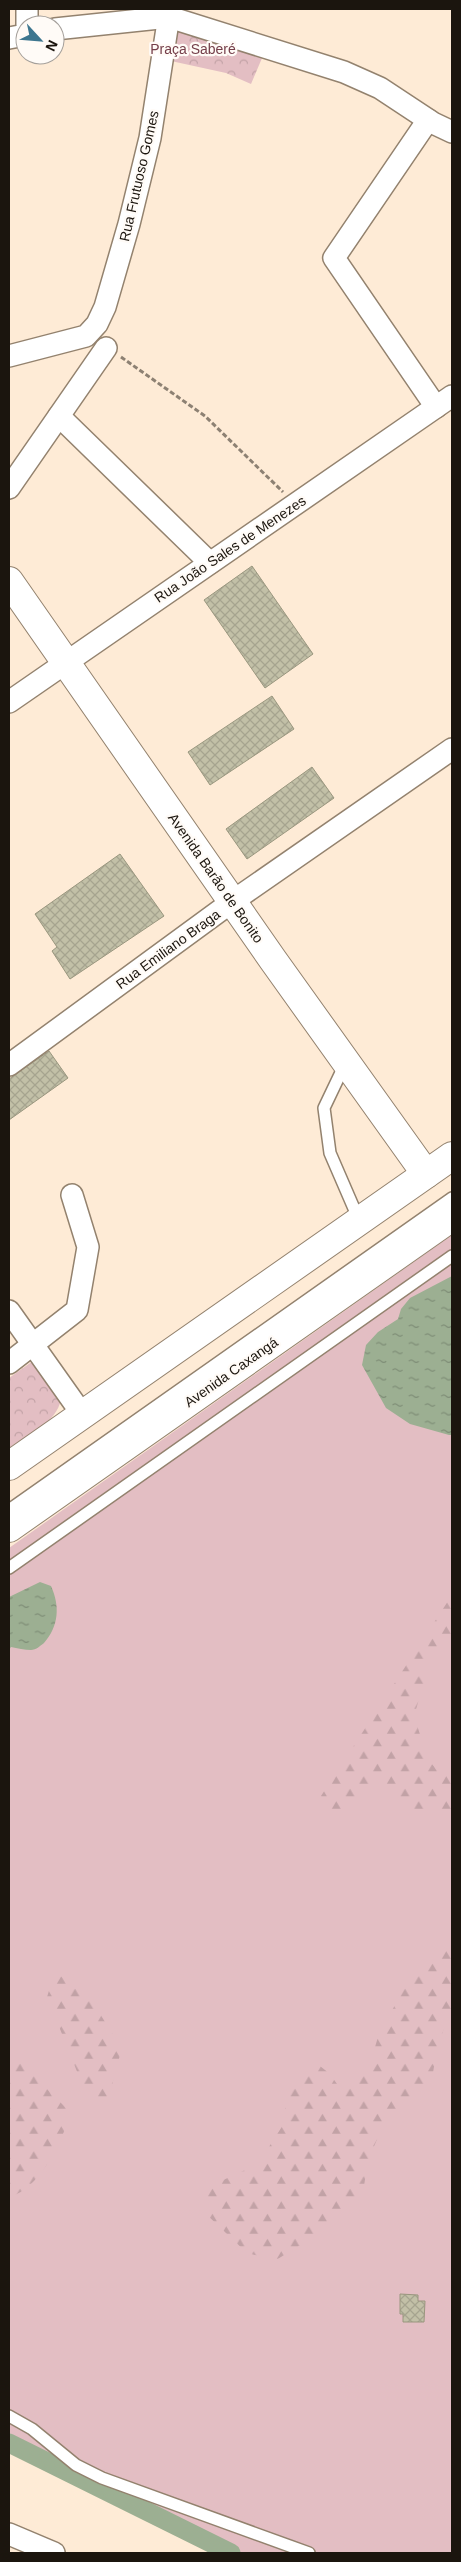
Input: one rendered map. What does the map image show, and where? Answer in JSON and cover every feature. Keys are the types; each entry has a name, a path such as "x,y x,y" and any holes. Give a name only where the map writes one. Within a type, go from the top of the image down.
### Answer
{"main road":[{"name":"Avenida Barão de Bonito","path":"9,580 64,662 426,1174"},
{"path":"9,1466 452,1156"},
{"name":"Avenida Caxangá","path":"9,1528 452,1217"}],"street":[{"path":"65,28 169,13 344,72 380,88 428,120 452,131"},
{"name":"Rua Frutuoso Gomes","path":"9,356 86,336 97,324 105,307 129,224 150,138 169,13"},
{"path":"428,120 334,258 444,401"},
{"path":"9,488 106,348"},
{"name":"Rua João Sales de Menezes","path":"9,702 64,662 444,401"},
{"path":"59,416 210,563"},
{"name":"Rua Emiliano Braga","path":"9,1065 233,901 452,749"},
{"path":"9,1363 77,1310 88,1247 72,1195"},
{"path":"9,1311 82,1414"},
{"path":"9,2534 54,2553"}],"lane":[{"path":"346,1063 324,1108 330,1152 359,1220"},
{"path":"9,1479 452,1168"},
{"path":"9,1510 452,1198"},
{"path":"9,1568 452,1256"},
{"path":"9,2416 32,2429 76,2465 102,2478 309,2553"}],"path":[{"path":"106,348 135,365 205,416 296,504"}],"green space":[{"name":"Praça Saberé","path":"174,30 265,51 251,84 226,73 171,61"},
{"path":"452,1235 452,2553 224,2553 9,2453 9,1548"},
{"path":"33,1361 61,1399 54,1415 48,1422 9,1448 9,1378"},
{"path":"452,1595 452,1637 432,1656 414,1716 428,1759 436,1769 452,1776 452,1811 432,1813 421,1819 386,1796 381,1779 373,1778 354,1811 343,1817 331,1813 321,1796"},
{"path":"447,1939 452,1939 452,2006 437,2048 432,2079 424,2094 400,2105 379,2135 368,2160 364,2186 344,2213 313,2248 299,2246 276,2260 247,2253 205,2213 202,2200 208,2187 258,2164 283,2125 289,2081 315,2062 330,2074 337,2084 351,2088 362,2078 370,2065 379,2033 410,1979"},
{"path":"55,1971 94,2004 113,2035 120,2055 108,2100 88,2099 54,2014 44,2007"},
{"path":"18,2060 72,2114 50,2160 34,2181 15,2195 9,2190 9,2066"}],"water":[{"path":"452,1276 452,1435 449,1435 410,1424 386,1408 362,1365 366,1345 378,1332 398,1319 401,1309 410,1298"},
{"path":"40,1582 51,1586 54,1593 57,1608 53,1630 44,1643 36,1649 29,1650 11,1647 9,1650 9,1597"}],"building":[{"path":"252,566 313,654 265,688 204,600"},
{"path":"272,696 294,729 210,785 188,752"},
{"path":"312,767 334,798 247,859 226,829"},
{"path":"120,854 164,916 70,979 52,951 57,947 35,914"},
{"path":"49,1051 68,1078 9,1120 9,1079"},
{"path":"400,2294 418,2295 418,2301 425,2301 424,2322 403,2322 403,2314 400,2314"}],"waterway":[{"path":"9,2443 231,2553"}]}
